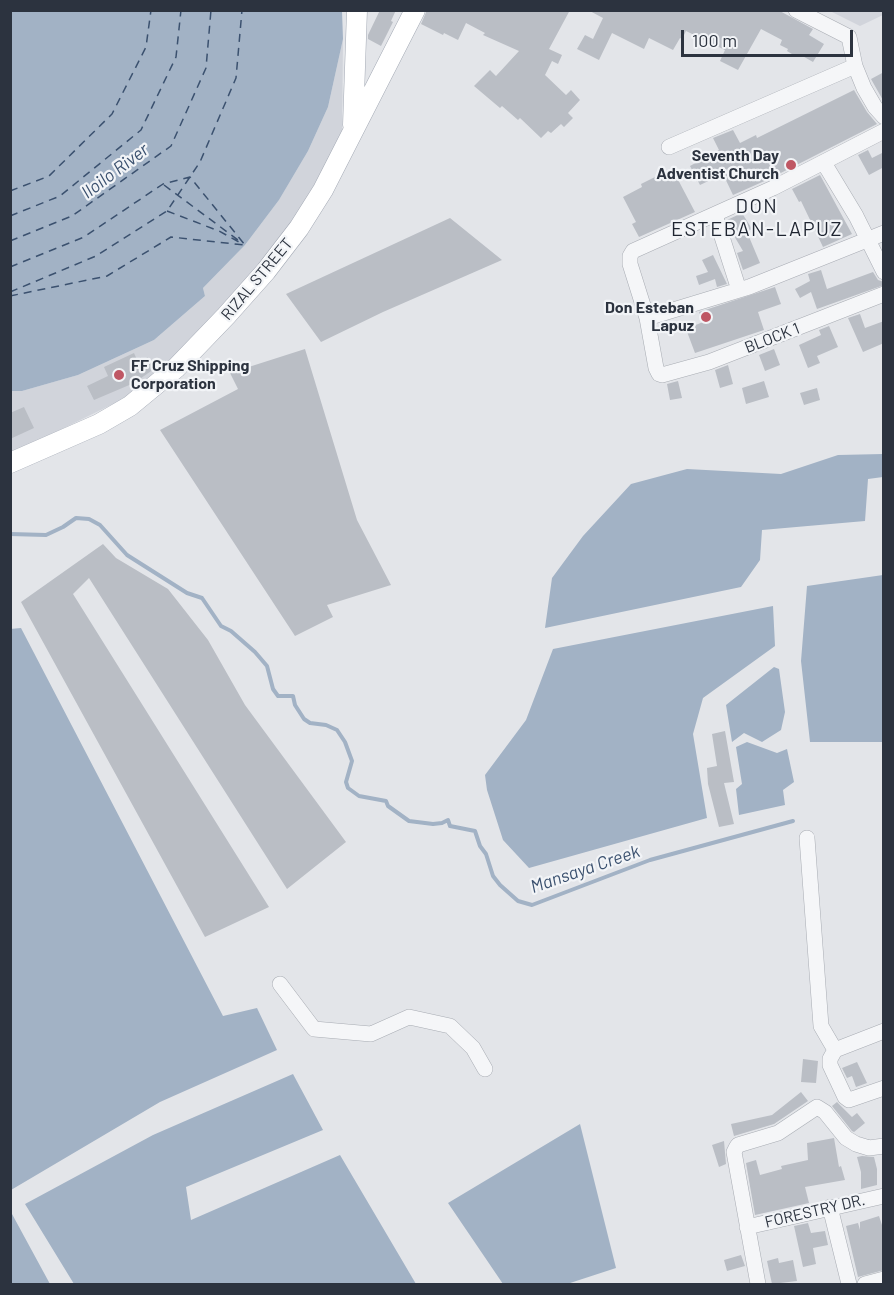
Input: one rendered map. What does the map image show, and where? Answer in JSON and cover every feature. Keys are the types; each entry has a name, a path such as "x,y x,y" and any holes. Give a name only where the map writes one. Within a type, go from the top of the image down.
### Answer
{"main road":[{"path":"353,134 357,10"},
{"name":"RIZAL STREET","path":"10,463 99,424 130,406 176,368 249,291 299,228 323,190 415,10"}],"street":[{"path":"796,10 849,37 855,66 875,107 884,117"},
{"path":"669,147 855,66"},
{"path":"884,131 825,163 633,251 630,264 647,318 739,290 884,233"},
{"path":"825,163 884,272"},
{"path":"715,215 739,290"},
{"name":"BLOCK 1","path":"647,318 656,369 659,374 668,374 709,362 884,294"},
{"path":"807,838 821,1026 835,1050"},
{"path":"280,984 314,1029 370,1034 409,1017 450,1026 473,1048 485,1069"},
{"path":"884,1031 835,1050 830,1059 830,1065 845,1098 856,1099 884,1088"},
{"path":"758,1284 734,1152 738,1145 778,1133 817,1107 825,1112 846,1138 856,1144 869,1148 884,1146"},
{"name":"FORESTRY DR.","path":"747,1227 884,1196"},
{"path":"830,1208 849,1284"},
{"path":"865,1284 884,1279"}],"shaded area":[{"path":"830,11 883,11 883,15 860,26"},
{"path":"343,39 342,138 297,221 199,338 125,398 11,454 10,391 22,391 78,375 154,340 205,296 203,288 245,245 279,200 308,151 328,107"}],"water":[{"name":"Iloilo River","path":"10,11 342,11 343,39 328,107 308,151 279,200 245,245 203,288 205,296 154,340 78,375 22,391 11,391"},
{"path":"883,454 883,477 868,479 865,521 762,530 760,560 741,587 545,628 552,578 583,536 631,484 687,469 781,474 838,455"},
{"path":"883,575 883,742 810,742 801,661 807,586"},
{"path":"773,606 775,646 703,698 693,734 707,818 529,868 503,840 487,790 485,775 526,720 553,649"},
{"path":"21,628 223,1016 257,1008 277,1050 160,1102 11,1190 10,629"},
{"path":"774,667 779,669 785,712 781,730 762,742 744,733 732,742 726,705"},
{"path":"747,742 777,753 787,749 794,782 783,790 785,805 739,815 736,789 742,784 736,747"},
{"path":"293,1074 323,1130 186,1187 191,1220 340,1155 416,1284 74,1284 25,1204 153,1135"},
{"path":"580,1124 616,1268 567,1284 503,1284 448,1203"},
{"path":"12,1214 50,1284 11,1284"}],"building":[{"path":"380,10 396,10 391,21 393,22 381,46 368,39"},
{"path":"427,10 570,10 549,49 562,55 558,64 552,61 545,75 566,95 571,90 580,100 568,113 573,118 564,127 561,124 541,138 520,118 518,120 502,106 500,108 474,86 490,70 496,76 519,51 483,35 485,33 466,23 458,40 444,33 443,35 421,24"},
{"path":"588,10 778,10 813,29 809,35 824,44 813,62 799,54 797,57 787,51 788,49 780,45 782,40 761,29 738,70 720,61 725,50 686,31 673,50 649,38 644,49 612,33 599,60 577,49 585,35 593,39 603,18"},
{"path":"884,72 884,102 871,79"},
{"path":"854,90 877,124 733,195 723,174 700,185 690,166 719,150 713,138 733,130 740,143 756,135 757,138"},
{"path":"868,150 872,158 884,152 884,167 869,175 858,155"},
{"path":"674,172 695,212 639,237 632,224 636,222 623,197 657,176 659,180"},
{"path":"820,175 852,234 823,247 801,201 799,202 792,189"},
{"path":"742,213 752,229 747,232 760,263 743,270 737,253 743,251 727,220"},
{"path":"450,218 502,260 321,342 286,294"},
{"path":"713,255 727,284 717,287 715,279 699,285 696,276 708,272 702,260"},
{"path":"821,270 827,289 873,272 878,280 884,282 884,285 817,309 811,292 800,298 795,289 810,281 808,274"},
{"path":"775,287 781,304 758,312 764,330 695,353 686,329 703,322 699,312"},
{"path":"860,314 865,328 884,321 884,343 863,352 848,318"},
{"path":"829,326 838,347 817,356 820,363 808,368 799,345 821,335 819,330"},
{"path":"305,349 357,520 391,585 327,605 333,617 295,636 160,430 238,389 230,373"},
{"path":"774,349 780,365 765,371 759,355"},
{"path":"134,353 138,362 148,357 154,369 134,383 94,400 87,386 108,376 104,367"},
{"path":"728,365 733,384 720,388 715,370"},
{"path":"678,381 682,398 670,400 667,384"},
{"path":"764,381 769,397 746,404 742,388"},
{"path":"817,388 820,400 804,405 800,393"},
{"path":"24,407 34,428 10,439 10,413"},
{"path":"103,544 116,558 168,589 208,640 245,705 346,842 287,889 89,578 73,594 269,907 205,937 21,602"},
{"path":"725,731 734,782 724,783 734,824 719,827 708,784 707,768 717,766 712,734"},
{"path":"803,1059 818,1061 816,1083 801,1082"},
{"path":"857,1062 867,1083 856,1087 852,1076 847,1078 842,1068"},
{"path":"801,1092 808,1101 774,1124 734,1136 731,1124 772,1115"},
{"path":"837,1102 852,1117 857,1113 865,1123 854,1132 852,1131 832,1106"},
{"path":"834,1138 839,1167 841,1166 845,1180 805,1187 809,1203 755,1215 746,1163 756,1160 760,1175 782,1169 781,1166 808,1160 807,1143"},
{"path":"724,1141 726,1164 719,1167 712,1145"},
{"path":"857,1157 874,1157 877,1185 861,1189 861,1172"},
{"path":"879,1216 884,1231 884,1270 858,1277 846,1226 858,1223 860,1230 860,1222"},
{"path":"808,1223 811,1233 825,1231 828,1245 813,1248 816,1264 803,1267 794,1226"},
{"path":"741,1255 745,1266 727,1271 724,1260"},
{"path":"778,1258 779,1263 793,1260 797,1281 772,1284 767,1261"}],"waterway":[{"name":"Mansaya Creek","path":"10,534 46,535 76,518 89,519 100,525 127,555 187,593 202,598 221,626 231,631 267,666 273,689 278,696 293,696 295,705 304,719 310,723 326,725 337,730 345,742 352,761 346,782 348,788 359,796 386,801 388,806 409,821 433,824 448,820 450,826 475,831 493,876 518,901 532,905 650,860 793,821"}],"ferry route":[{"path":"10,191 49,176 112,114 146,47 151,10"},
{"path":"10,216 60,196 141,130 176,57 181,10"},
{"path":"10,241 72,216 171,146 206,68 211,10"},
{"path":"10,292 96,256 167,211 200,162 236,78 242,10"},
{"path":"10,267 84,237 163,184 190,177 245,245"},
{"path":"164,185 242,243"},
{"path":"167,211 219,231 239,242"},
{"path":"10,296 107,276 171,237 244,245"}],"place":[{"name":"Seventh Day Adventist Church","path":"791,165"},
{"name":"Don Esteban Lapuz","path":"706,317"},
{"name":"FF Cruz Shipping Corporation","path":"119,375"}],"district":[{"name":"DON ESTEBAN-LAPUZ","path":"757,218"}]}
